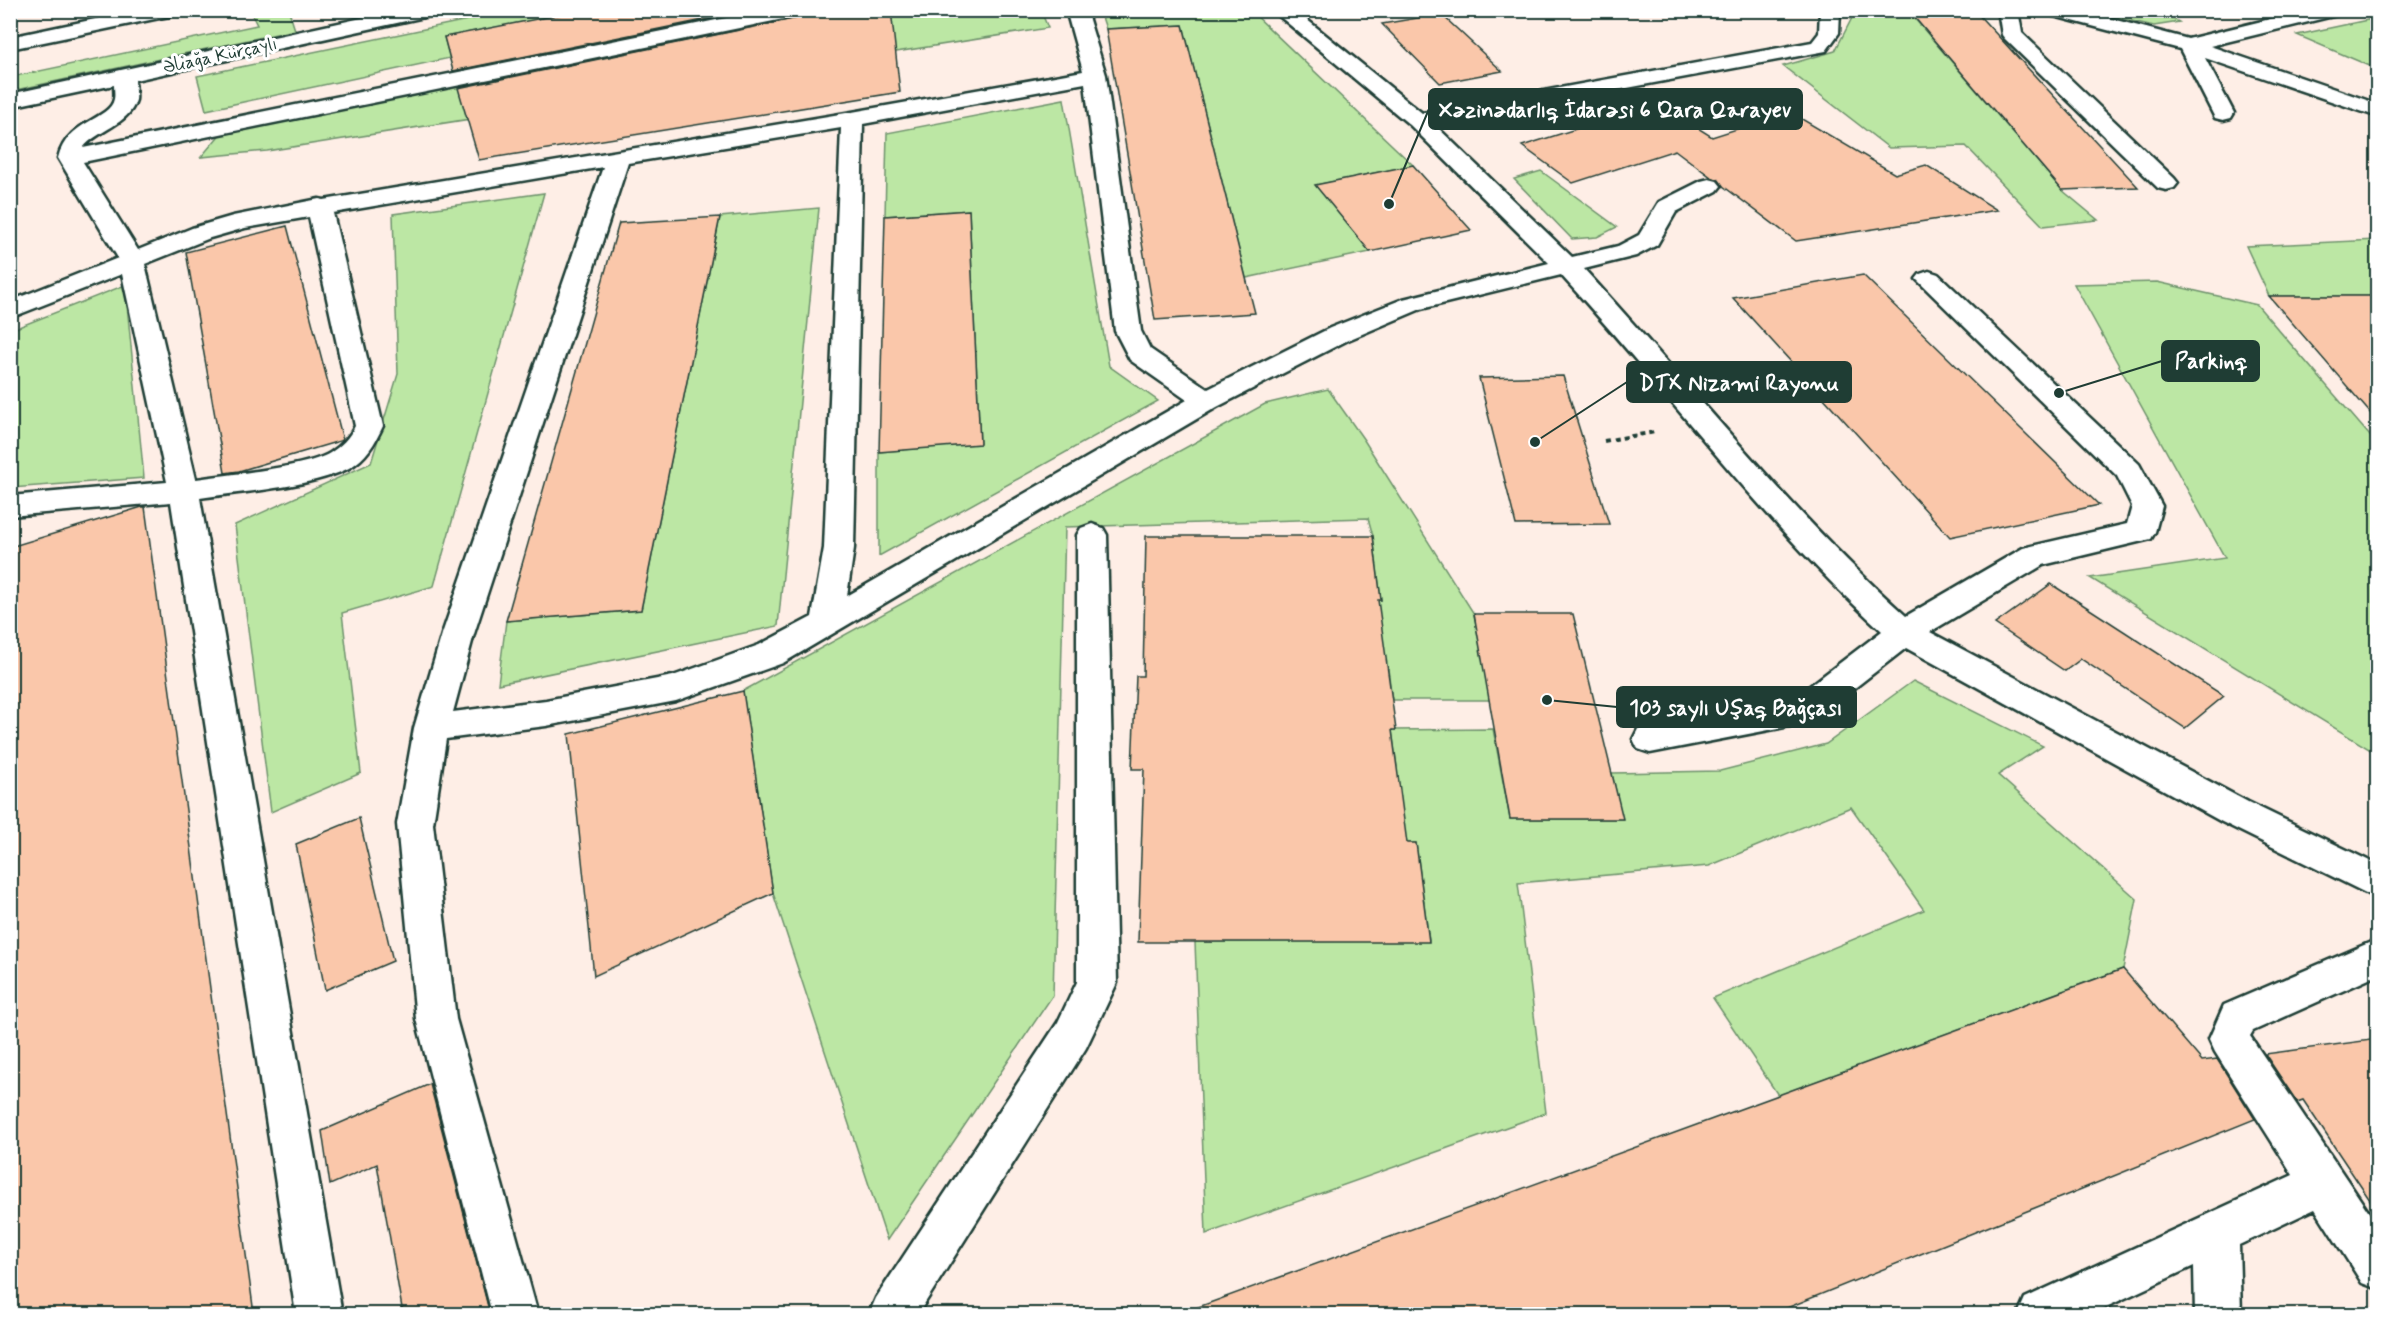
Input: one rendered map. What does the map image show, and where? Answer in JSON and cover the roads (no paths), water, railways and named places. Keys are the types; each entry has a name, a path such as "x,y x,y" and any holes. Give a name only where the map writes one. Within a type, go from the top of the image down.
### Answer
{"street":[{"path":"52,34 60,10"},
{"path":"10,43 170,10"},
{"path":"329,10 336,30"},
{"name":"Əliağa Kürçaylı","path":"10,101 429,10"},
{"path":"69,158 798,10"},
{"path":"1076,10 1095,75 1128,331 1139,354 1207,401"},
{"path":"1282,10 1418,120 1568,267 1625,329 1703,423 1820,551 1852,585 1904,632 2235,812 2378,883"},
{"path":"1418,120 1819,47 1829,33 1830,10"},
{"path":"2008,10 2012,35 2166,183"},
{"path":"2053,10 2188,45 2378,111"},
{"path":"2188,45 2334,10"},
{"path":"2188,45 2223,113"},
{"path":"10,310 201,233 242,221 319,206 852,119 1095,75"},
{"path":"124,76 125,100 115,115 87,130 72,145 69,158 132,260 184,491 319,1314"},
{"path":"827,623 839,548 852,119"},
{"path":"515,1314 436,1019 416,824 430,728 458,634 618,158"},
{"path":"430,728 546,713 676,688 771,654 1207,401 1339,334 1412,304 1627,251 1648,240 1667,207 1709,186"},
{"path":"10,506 184,491 305,472 339,461 360,444 369,426 319,206"},
{"path":"1650,739 1799,713 1904,632 2034,556 2140,532 2147,506 2129,471 1929,279"},
{"path":"892,1314 1072,1035 1097,983 1092,536"},
{"path":"2378,956 2238,1018 2229,1039 2378,1267"},
{"path":"2041,1314 2323,1183"},
{"path":"2217,1233 2218,1314"}],"place":[{"name":"Xəzinədarlıq İdarəsi 6 Qara Qarayev","path":"1389,204"},
{"name":"Parkinq","path":"2059,393"},
{"name":"DTX Nizami Rayonu","path":"1535,442"},
{"name":"103 saylı Uşaq Bağçası","path":"1547,700"}]}
